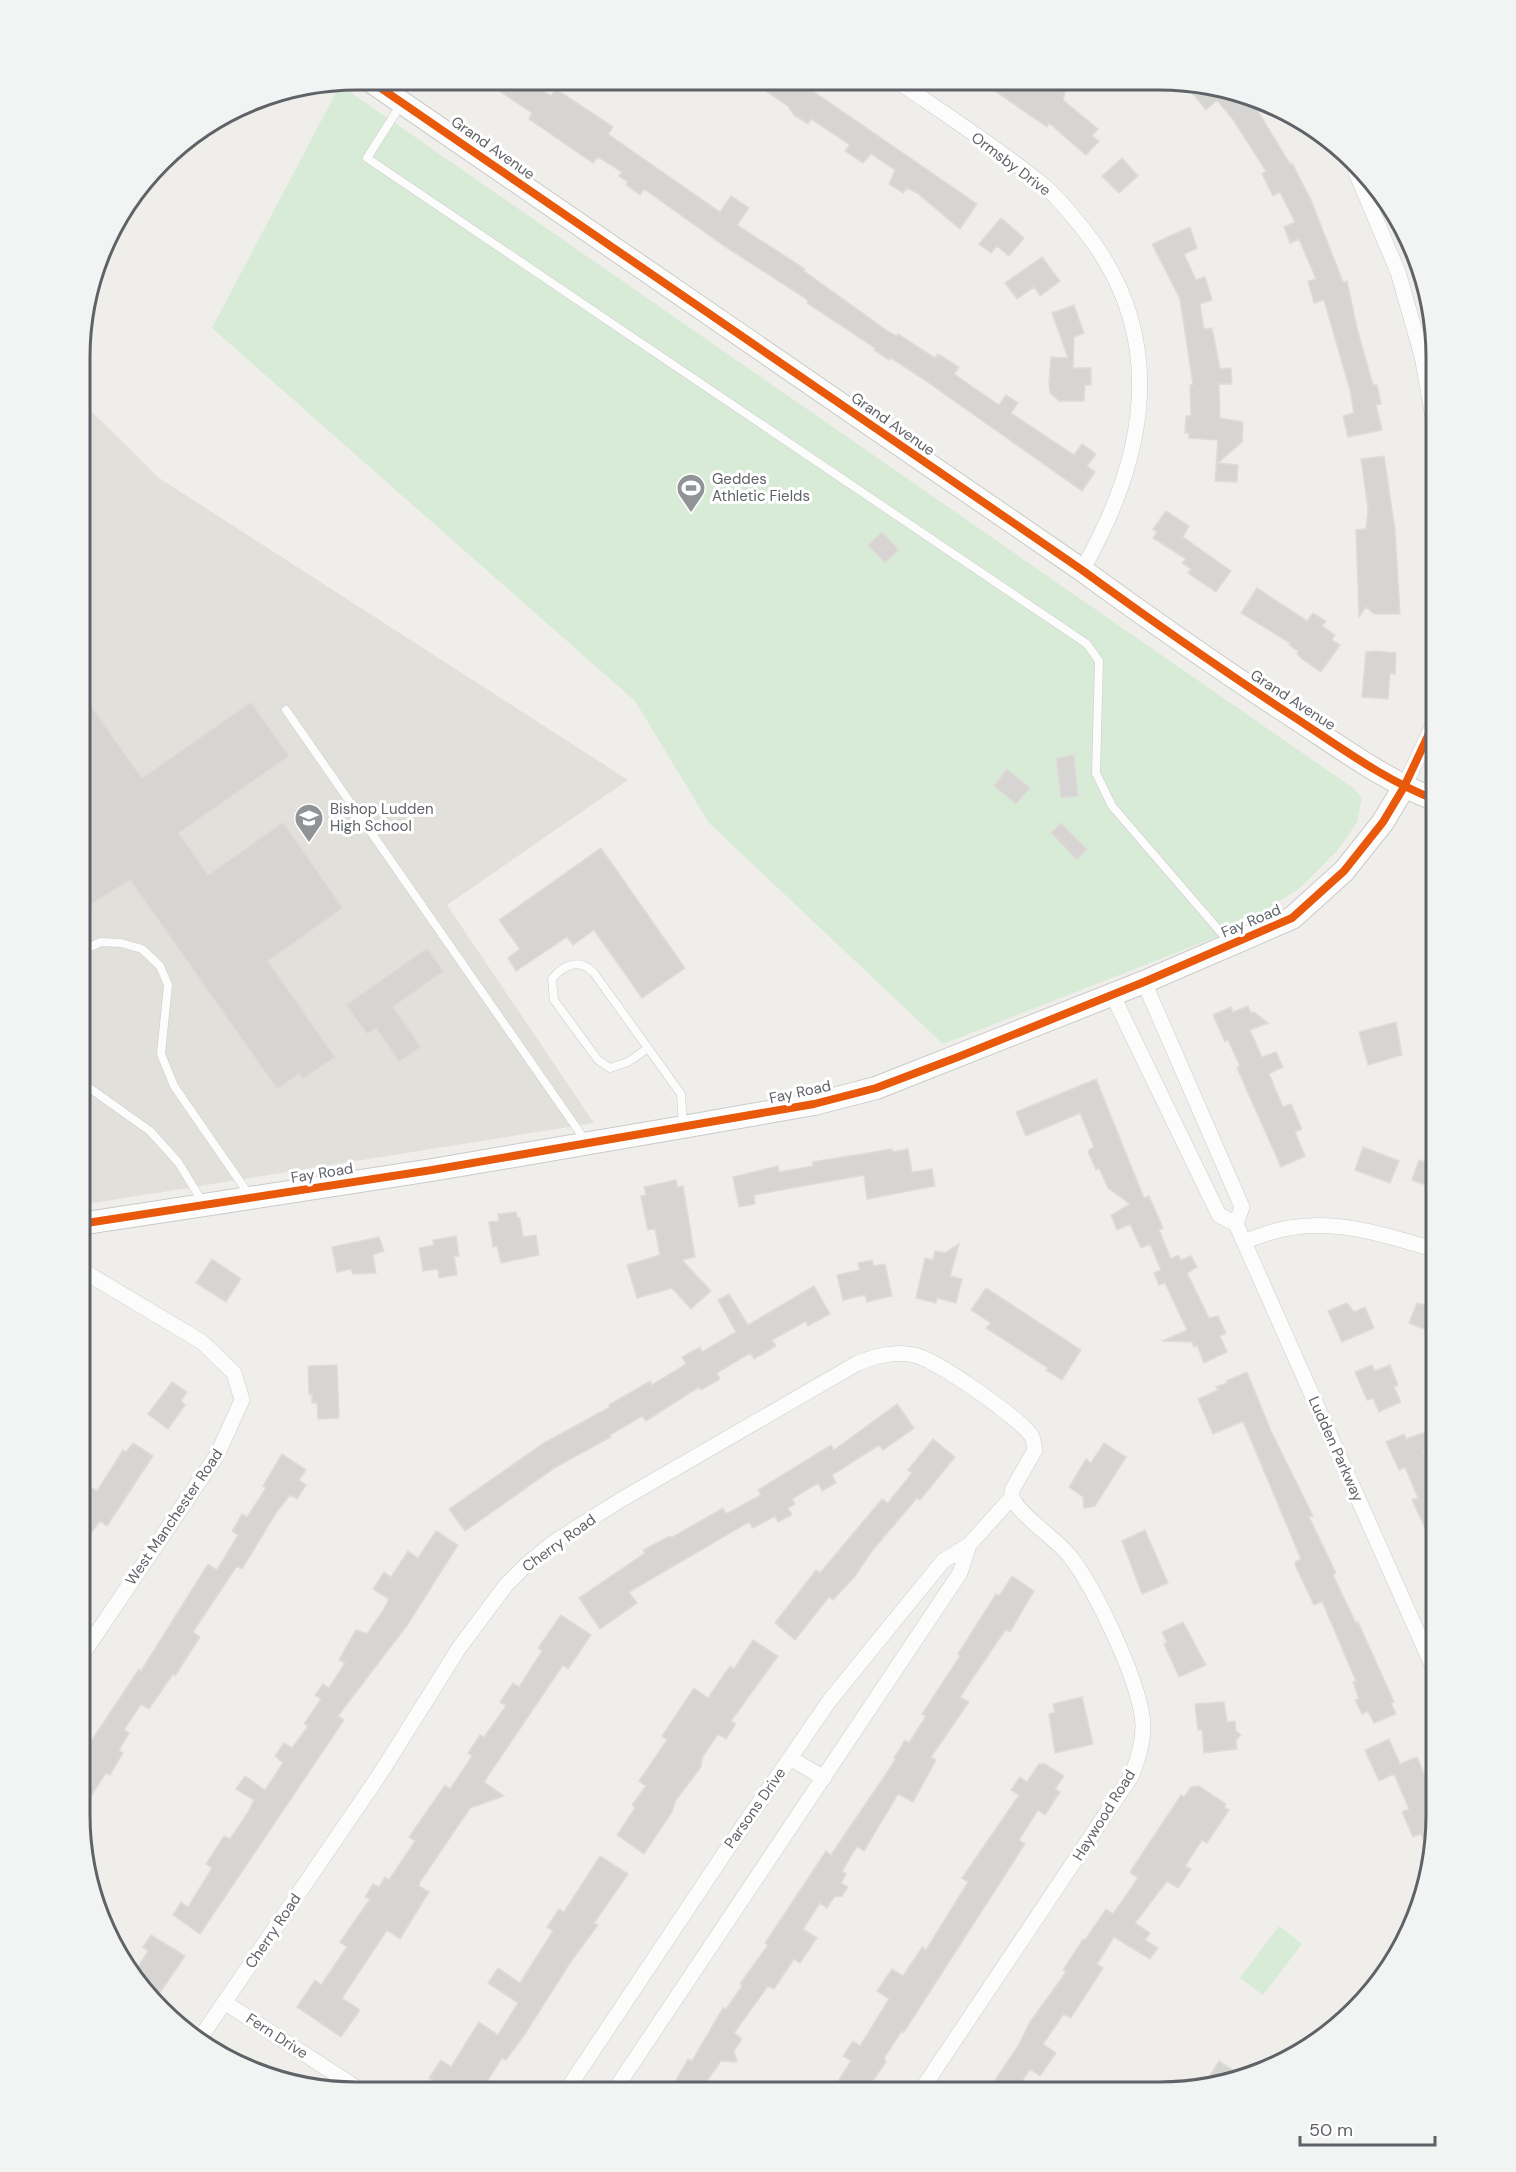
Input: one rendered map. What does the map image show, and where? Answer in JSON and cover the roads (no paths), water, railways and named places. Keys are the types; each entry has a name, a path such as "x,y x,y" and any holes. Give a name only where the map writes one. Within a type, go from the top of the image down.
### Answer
{"street":[{"name":"Grand Avenue","path":"384,90 1082,570 1199,654 1404,787"},
{"name":"Ormsby Drive","path":"910,90 1043,185 1078,222 1108,263 1125,300 1139,356 1141,396 1136,439 1105,531 1082,570"},
{"path":"1359,180 1398,272 1422,356 1426,378"},
{"path":"1426,740 1404,787 1426,796"},
{"name":"Fay Road","path":"90,1222 683,1127 814,1104 876,1088 1144,982 1292,918 1336,879 1383,822 1404,787"},
{"name":"Ludden Parkway","path":"1144,982 1242,1207 1236,1224"},
{"name":"Ludden Parkway","path":"1112,994 1219,1215 1236,1224 1426,1651"},
{"path":"1244,1241 1288,1228 1330,1225 1387,1236 1426,1247"},
{"name":"West Manchester Road","path":"90,1275 202,1342 234,1373 242,1400 217,1455 90,1643"},
{"name":"Cherry Road","path":"203,2033 380,1774 459,1648 506,1585 526,1564 554,1542 856,1364 881,1354 915,1354 937,1363 1019,1423 1032,1436 1035,1450 1012,1490 1012,1497"},
{"name":"Parsons Drive","path":"572,2082 830,1700 943,1561 969,1545 1012,1497"},
{"name":"Haywood Road","path":"927,2082 1126,1784 1142,1749 1143,1725 1139,1705 1125,1663 1095,1598 1069,1556 1012,1497"},
{"name":"Parsons Drive","path":"620,2082 960,1573 969,1545"},
{"path":"790,1758 824,1778"},
{"name":"Fern Drive","path":"225,2002 347,2081"}],"lane":[{"path":"402,102 367,158 1087,644 1099,661 1096,773 1112,806 1231,944"},
{"path":"286,710 587,1143"},
{"path":"90,947 101,942 121,943 142,949 160,966 168,985 161,1054 174,1086 252,1198"},
{"path":"648,1048 628,1062 610,1068 598,1060 554,1000 552,979 559,971 575,963 587,965 648,1048 681,1094 683,1127"},
{"path":"90,1088 150,1131 178,1162 204,1205"}],"place":[{"name":"Geddes Athletic Fields","path":"691,514"},
{"name":"Bishop Ludden High School","path":"309,844"}]}
